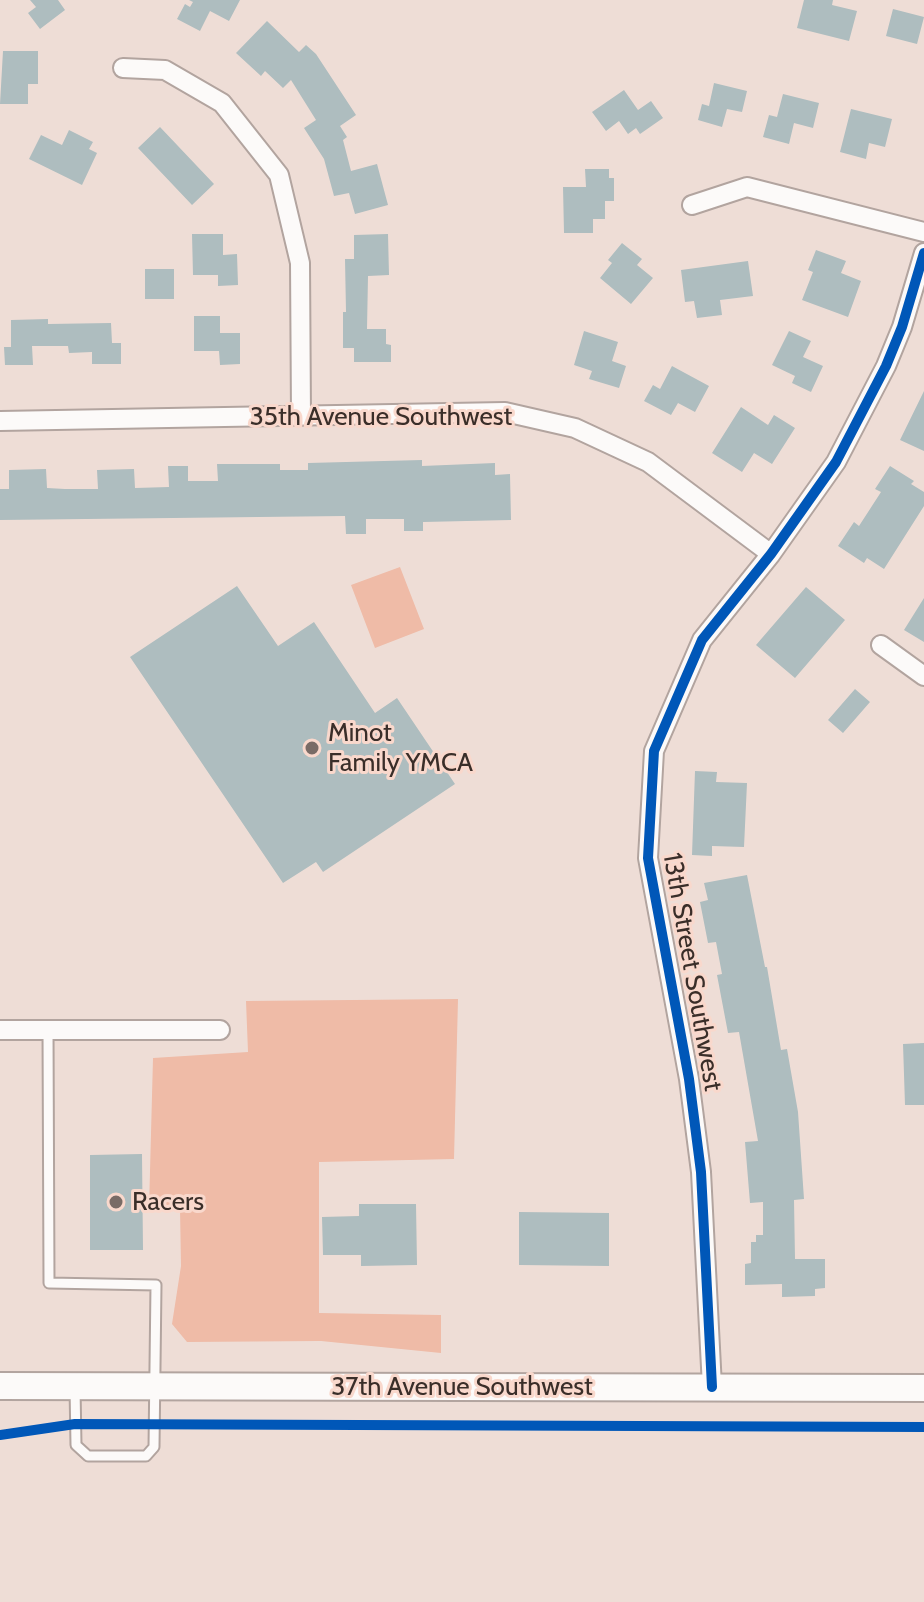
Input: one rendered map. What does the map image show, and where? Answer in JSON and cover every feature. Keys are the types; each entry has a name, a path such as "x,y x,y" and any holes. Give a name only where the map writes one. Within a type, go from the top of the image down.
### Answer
{"main road":[{"name":"37th Avenue Southwest","path":"0,1386 924,1388"}],"street":[{"path":"123,68 165,70 222,103 279,175 300,263 301,416"},
{"path":"692,205 747,187 924,232"},
{"name":"13th Street Southwest","path":"712,1387 701,1172 689,1079 648,858 654,751 702,640 771,554 836,462 886,366 902,327 924,253"},
{"name":"35th Avenue Southwest","path":"0,421 505,412 575,428 648,462 771,554"},
{"path":"881,645 924,676"},
{"path":"0,1030 220,1030"}],"lane":[{"path":"48,1029 49,1283 156,1285 154,1447 146,1456 88,1456 76,1445 75,1387"}],"shaded area":[{"path":"400,567 424,629 375,648 351,585"},
{"path":"458,999 454,1159 319,1162 319,1313 441,1315 441,1353 321,1341 187,1342 172,1324 181,1266 180,1208 149,1209 153,1058 248,1052 246,1001"}],"building":[{"path":"30,0 58,0 65,10 40,29 28,13 36,7"},
{"path":"189,0 240,0 229,21 210,11 200,31 177,19 185,4 190,7 193,2"},
{"path":"804,0 833,0 832,5 857,11 849,41 797,28"},
{"path":"893,9 924,17 917,44 886,36"},
{"path":"267,21 299,52 306,45 316,54 356,115 340,126 347,137 343,140 351,171 377,164 388,205 355,214 349,193 334,196 324,159 304,128 316,120 291,80 283,88 265,71 261,76 236,53"},
{"path":"3,51 38,51 38,84 28,84 28,104 0,104"},
{"path":"714,83 747,91 742,112 727,109 722,127 698,120 702,104 709,106"},
{"path":"624,90 638,110 651,101 663,118 640,134 636,128 628,134 619,121 606,131 592,112"},
{"path":"783,94 819,103 813,128 794,123 789,144 763,137 769,115 777,117"},
{"path":"851,109 892,119 885,147 869,143 866,159 840,152"},
{"path":"160,127 214,184 192,205 138,148"},
{"path":"69,130 93,142 89,149 97,153 82,185 29,159 41,135 62,145"},
{"path":"585,169 609,169 609,178 614,178 614,201 605,201 605,219 593,219 593,233 564,233 563,187 586,187"},
{"path":"192,234 223,234 223,255 237,254 238,285 218,286 218,275 193,275"},
{"path":"388,234 389,275 368,276 367,329 386,329 386,344 391,345 391,362 354,362 354,348 343,348 345,259 354,259 354,235"},
{"path":"622,243 642,259 637,265 653,278 631,304 600,278 612,263 608,260"},
{"path":"816,250 846,261 841,273 861,281 848,317 802,300 813,272 808,270"},
{"path":"748,261 753,296 720,300 722,315 697,318 694,301 685,302 681,270"},
{"path":"145,269 174,269 174,299 145,299"},
{"path":"194,316 220,316 220,333 240,333 240,364 220,365 219,351 194,351"},
{"path":"48,319 48,324 111,323 112,343 121,343 121,364 92,364 92,352 69,353 68,346 32,346 33,365 5,365 4,347 11,347 11,320"},
{"path":"584,331 618,342 612,361 626,366 619,388 589,379 592,371 574,365"},
{"path":"789,331 811,341 803,357 823,366 811,392 792,383 795,376 772,365"},
{"path":"672,366 709,386 695,412 678,403 671,415 644,401 653,385 660,389"},
{"path":"924,391 924,451 900,440"},
{"path":"741,407 768,425 774,415 795,428 772,464 754,453 742,472 712,453"},
{"path":"422,460 422,466 495,463 495,475 510,474 511,520 423,522 423,531 404,531 404,519 366,519 366,534 346,534 345,516 0,520 0,489 9,489 9,470 46,469 47,488 98,489 97,470 134,469 135,488 169,487 168,466 188,466 188,481 218,481 217,464 280,464 280,470 308,470 308,463"},
{"path":"890,466 914,481 911,484 924,492 924,506 884,569 867,558 864,563 838,546 854,522 859,526 881,492 875,489"},
{"name":"Minot Family YMCA","path":"237,586 278,646 314,622 375,713 397,698 455,784 323,872 316,862 283,883 130,657"},
{"path":"806,587 845,620 795,678 756,645"},
{"path":"924,598 924,642 904,630"},
{"path":"855,689 870,702 843,733 828,720"},
{"path":"695,771 717,772 716,782 747,783 744,847 712,846 712,856 692,855"},
{"path":"747,875 781,1050 787,1049 798,1112 804,1199 794,1200 795,1259 825,1259 825,1288 815,1289 815,1296 782,1297 782,1284 745,1285 745,1264 751,1263 751,1242 756,1242 756,1235 763,1235 763,1202 750,1203 745,1142 758,1141 739,1032 728,1033 717,975 722,974 716,942 708,943 700,902 708,900 704,883"},
{"path":"924,1043 924,1105 905,1105 903,1044"},
{"name":"Racers","path":"142,1154 143,1250 90,1250 90,1155"},
{"path":"359,1204 416,1204 417,1265 361,1266 361,1255 323,1255 322,1217 359,1216"},
{"path":"519,1212 609,1213 609,1266 519,1265"}],"cycle path":[{"path":"712,1387 701,1172 689,1079 648,858 654,751 702,640 771,554 836,462 886,366 902,327 924,253"},
{"path":"0,1435 75,1424 924,1427"}],"place":[{"name":"Minot Family YMCA","path":"312,748"},
{"name":"Racers","path":"116,1202"}]}
